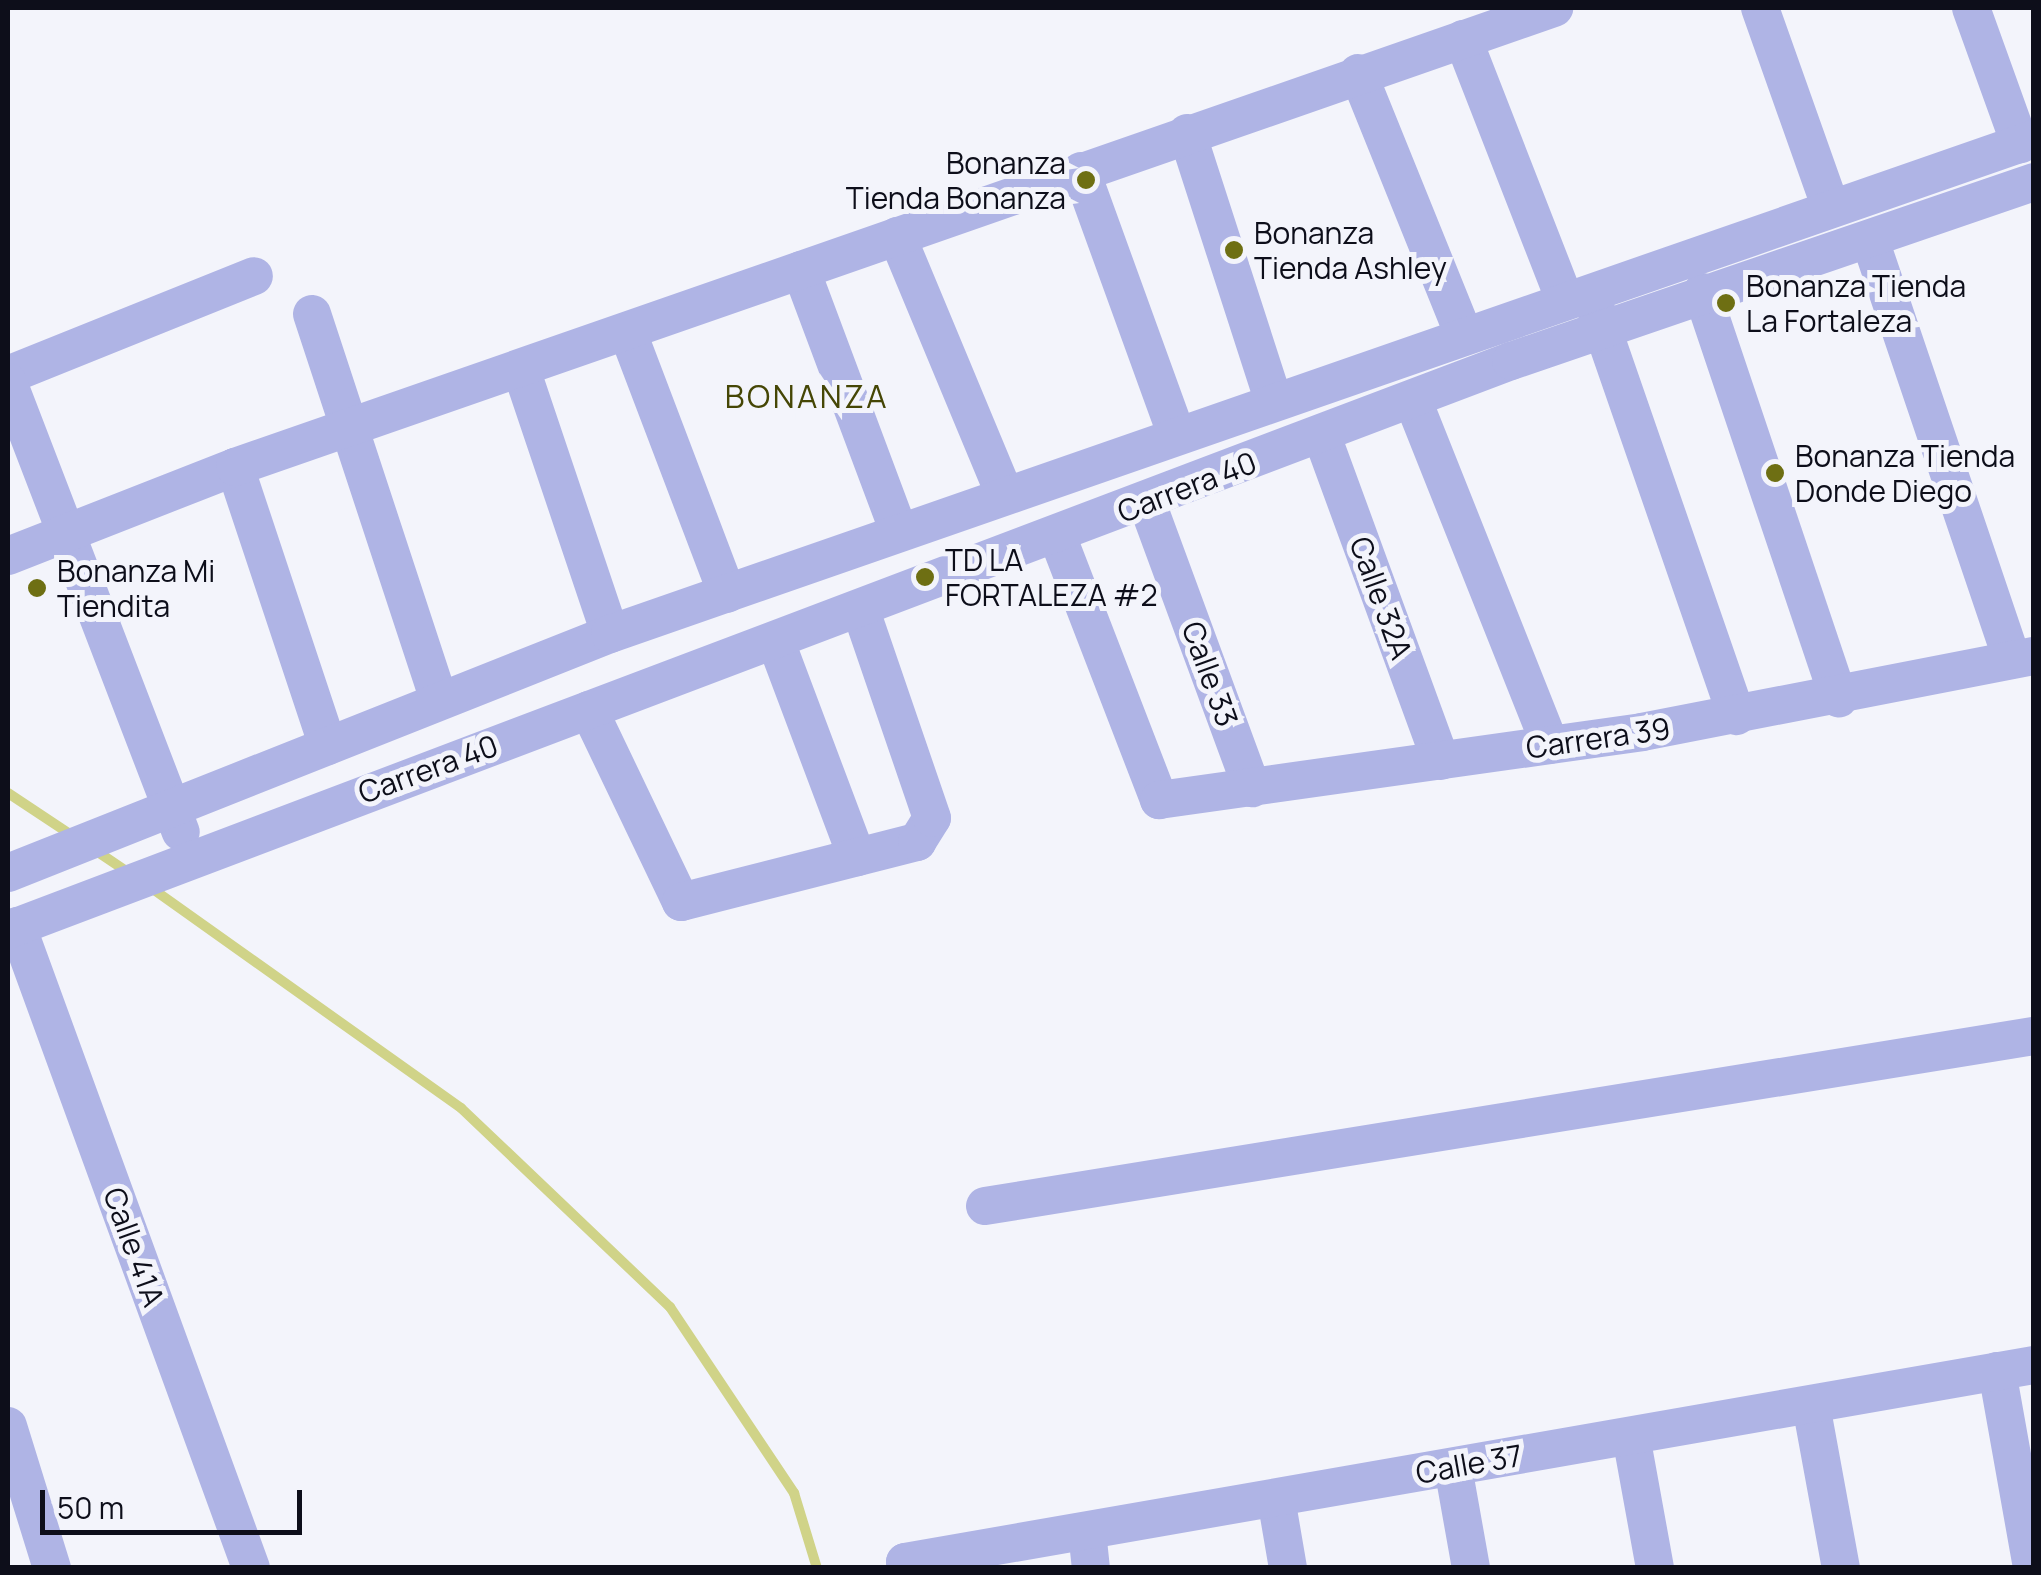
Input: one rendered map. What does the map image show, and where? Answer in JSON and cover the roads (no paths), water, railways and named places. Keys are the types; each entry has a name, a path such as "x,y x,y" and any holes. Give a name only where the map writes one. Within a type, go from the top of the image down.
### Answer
{"street":[{"path":"8,556 66,538 235,467 522,372 1081,170 1554,8"},
{"path":"1760,8 1830,206"},
{"path":"1970,8 2027,141"},
{"path":"1462,39 1577,297 1603,328 1737,716"},
{"path":"1358,73 1463,334"},
{"path":"1186,133 1273,400"},
{"name":"Carrera 40","path":"8,873 174,812 610,634 1176,433 2027,141"},
{"path":"1081,170 1176,433"},
{"name":"Carrera 40","path":"12,928 190,858 1058,538 1603,328 2034,182"},
{"path":"897,236 1005,494"},
{"path":"1870,240 2023,658"},
{"path":"801,270 900,532"},
{"path":"8,374 254,276"},
{"path":"1702,292 1838,699"},
{"path":"312,314 440,701"},
{"path":"628,333 727,594"},
{"path":"522,372 610,634"},
{"path":"8,382 190,858"},
{"path":"1414,403 1550,745"},
{"name":"Calle 32A","path":"1322,436 1441,761"},
{"path":"235,467 328,746"},
{"name":"Calle 33","path":"1147,503 1252,788"},
{"name":"Carrera 39","path":"1058,538 1159,800 1737,716 1838,699 2023,658"},
{"path":"589,710 682,902 917,842 932,818 861,611"},
{"path":"776,642 857,857"},
{"name":"Calle 41A","path":"12,928 251,1568"},
{"path":"985,1206 2034,1036"},
{"path":"2015,1368 2032,1568"},
{"name":"Calle 37","path":"905,1565 1089,1549 1276,1498 2015,1368"},
{"path":"1811,1404 1842,1568"},
{"path":"8,1426 52,1568"},
{"path":"1631,1436 1655,1568"},
{"path":"1453,1467 1471,1568"},
{"path":"1276,1498 1288,1568"}],"waterway":[{"path":"8,793 73,836"},
{"path":"92,848 132,875"},
{"path":"150,887 461,1108 670,1307 794,1493 817,1568"}],"place":[{"name":"Bonanza Tienda Bonanza","path":"1086,180"},
{"name":"Bonanza Tienda Ashley","path":"1234,250"},
{"name":"Bonanza Tienda La Fortaleza","path":"1726,303"},
{"name":"Bonanza Tienda Donde Diego","path":"1775,473"},
{"name":"TD LA FORTALEZA #2","path":"925,577"},
{"name":"Bonanza Mi Tiendita","path":"37,588"}],"district":[{"name":"BONANZA","path":"807,396"}]}
